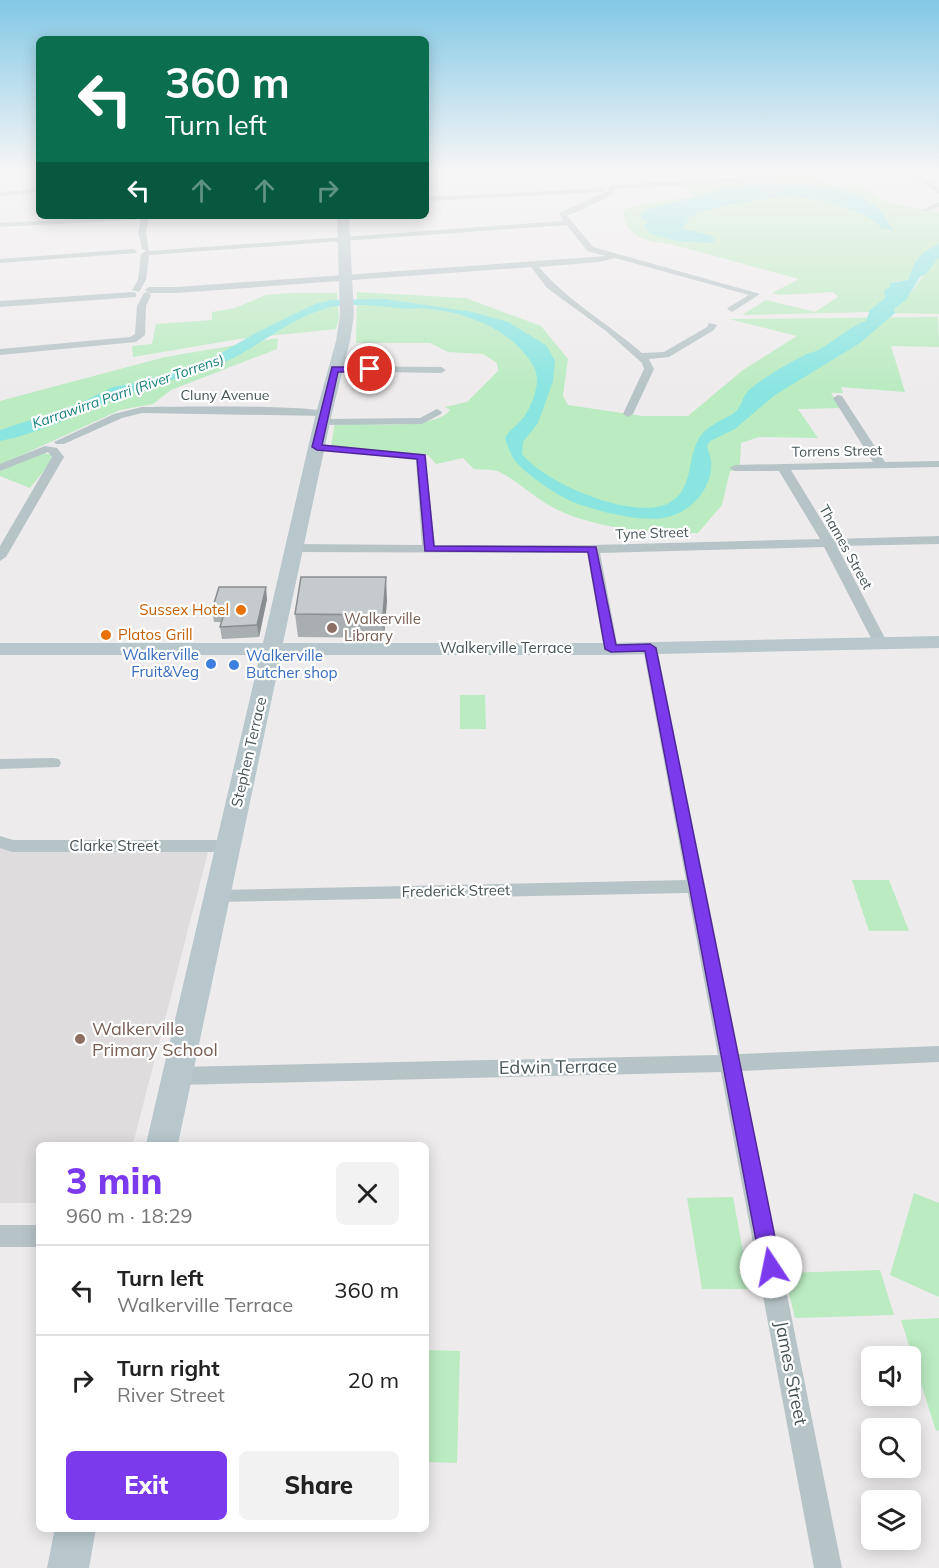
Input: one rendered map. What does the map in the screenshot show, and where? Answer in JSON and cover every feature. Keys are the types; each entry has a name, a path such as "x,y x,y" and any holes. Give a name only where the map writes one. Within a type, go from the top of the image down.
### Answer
{"main road":[{"name":"Stephen Terrace","path":"162,1142 323,417 343,341 347,315 344,244"},
{"name":"Walkerville Terrace","path":"0,649 611,649 939,642"},
{"path":"68,1568 75,1532"}],"street":[{"path":"0,352 133,340 140,334 142,306 148,292 142,280 142,244"},
{"path":"0,261 250,244"},
{"path":"586,244 590,249 756,294 732,309"},
{"path":"0,304 177,290 346,285 602,260 615,256"},
{"path":"533,265 550,286 609,329 647,362 649,369 628,414"},
{"path":"134,293 142,280"},
{"path":"134,293 142,306"},
{"path":"641,356 666,355 711,328 712,325"},
{"path":"335,369 441,370"},
{"path":"838,398 881,465"},
{"name":"Cluny Avenue","path":"0,468 131,412 292,411 323,417 422,421 437,412"},
{"path":"0,557 58,457 53,447"},
{"path":"317,447 422,457 429,549"},
{"name":"Torrens Street","path":"735,468 939,464"},
{"name":"Thames Street","path":"783,467 828,543 880,642"},
{"name":"Tyne Street","path":"294,548 593,549 939,540"},
{"path":"593,549 611,649"},
{"name":"James Street","path":"650,648 828,1568"},
{"path":"0,764 53,763"},
{"name":"Clarke Street","path":"0,842 12,846 228,846"},
{"name":"Frederick Street","path":"217,896 695,886"},
{"name":"Edwin Terrace","path":"177,1076 732,1063 939,1054"},
{"path":"0,1236 36,1236"}],"shaded area":[{"name":"Walkerville Primary School","path":"0,842 209,848 134,1142 36,1142 36,1203 0,1203"}],"green space":[{"path":"671,244 939,244 918,258 908,280 892,282 886,298 869,312 742,315 766,300 815,312 838,297 833,292 780,295 772,293 799,279"},
{"path":"939,257 939,314 895,313 892,311 906,299"},
{"path":"357,292 466,298 541,326 568,359 563,396 568,405 642,416 688,416 743,370 797,336 729,319 938,317 939,347 891,346 905,392 841,387 843,393 831,393 840,408 798,409 818,438 759,437 741,443 740,463 737,471 730,471 722,505 698,533 642,531 604,525 568,514 545,503 503,474 494,470 474,469 463,458 436,464 428,455 331,446 335,423 397,424 429,421 442,417 450,410 445,407 467,402 498,371 497,363 483,354 448,352 430,343 356,343"},
{"path":"337,293 339,317 336,329 239,339 133,357 132,346 152,344 156,324 212,320 212,312 235,308 266,295"},
{"path":"278,338 277,349 171,390 153,404 120,410 0,465 0,401 165,357"},
{"path":"43,453 52,455 50,463 30,488 0,476 0,471"},
{"path":"460,695 485,695 486,729 460,729"},
{"path":"852,880 889,880 909,931 869,931"},
{"path":"914,1193 939,1203 939,1297 890,1275"},
{"path":"733,1197 750,1289 702,1289 687,1198"},
{"path":"880,1270 894,1315 795,1318 784,1273"},
{"path":"939,1318 939,1430 936,1431 921,1383 921,1346 909,1346 901,1320"},
{"path":"429,1350 460,1351 457,1463 429,1462"}],"water":[{"name":"Karrawirra Parri (River Torrens)","path":"939,244 939,257 927,273 920,277 906,300 894,309 895,313 860,343 775,395 735,429 710,441 707,446 711,460 709,480 691,505 673,516 653,519 630,517 582,505 551,490 523,469 513,457 505,438 526,415 533,400 537,380 533,365 515,344 494,328 456,314 431,309 354,305 327,308 301,318 243,353 217,365 133,392 46,428 0,441 0,430 74,406 113,387 136,383 204,363 254,334 315,304 332,300 384,299 473,312 508,322 546,345 555,361 553,381 538,423 523,442 522,454 533,465 568,487 611,503 651,508 667,504 681,492 698,440 709,427 737,411 749,390 762,380 866,321 870,310 885,298 884,290 890,287 890,283 908,280 913,267 926,251"}],"building":[{"path":"301,577 386,577 383,615 295,614"},
{"name":"Sussex Hotel","path":"219,587 266,587 257,625 220,627 225,610 212,610"}],"place":[{"name":"Sussex Hotel","path":"241,610"},
{"name":"Walkerville Library","path":"332,628"},
{"name":"Platos Grill","path":"106,635"},
{"name":"Walkerville Fruit&Veg","path":"211,664"},
{"name":"Walkerville Butcher shop","path":"234,665"},
{"name":"Walkerville Primary School","path":"80,1039"}],"route":[{"path":"370,369 335,369 317,447 422,457 429,549 593,549 611,649 650,648 771,1267"}]}
